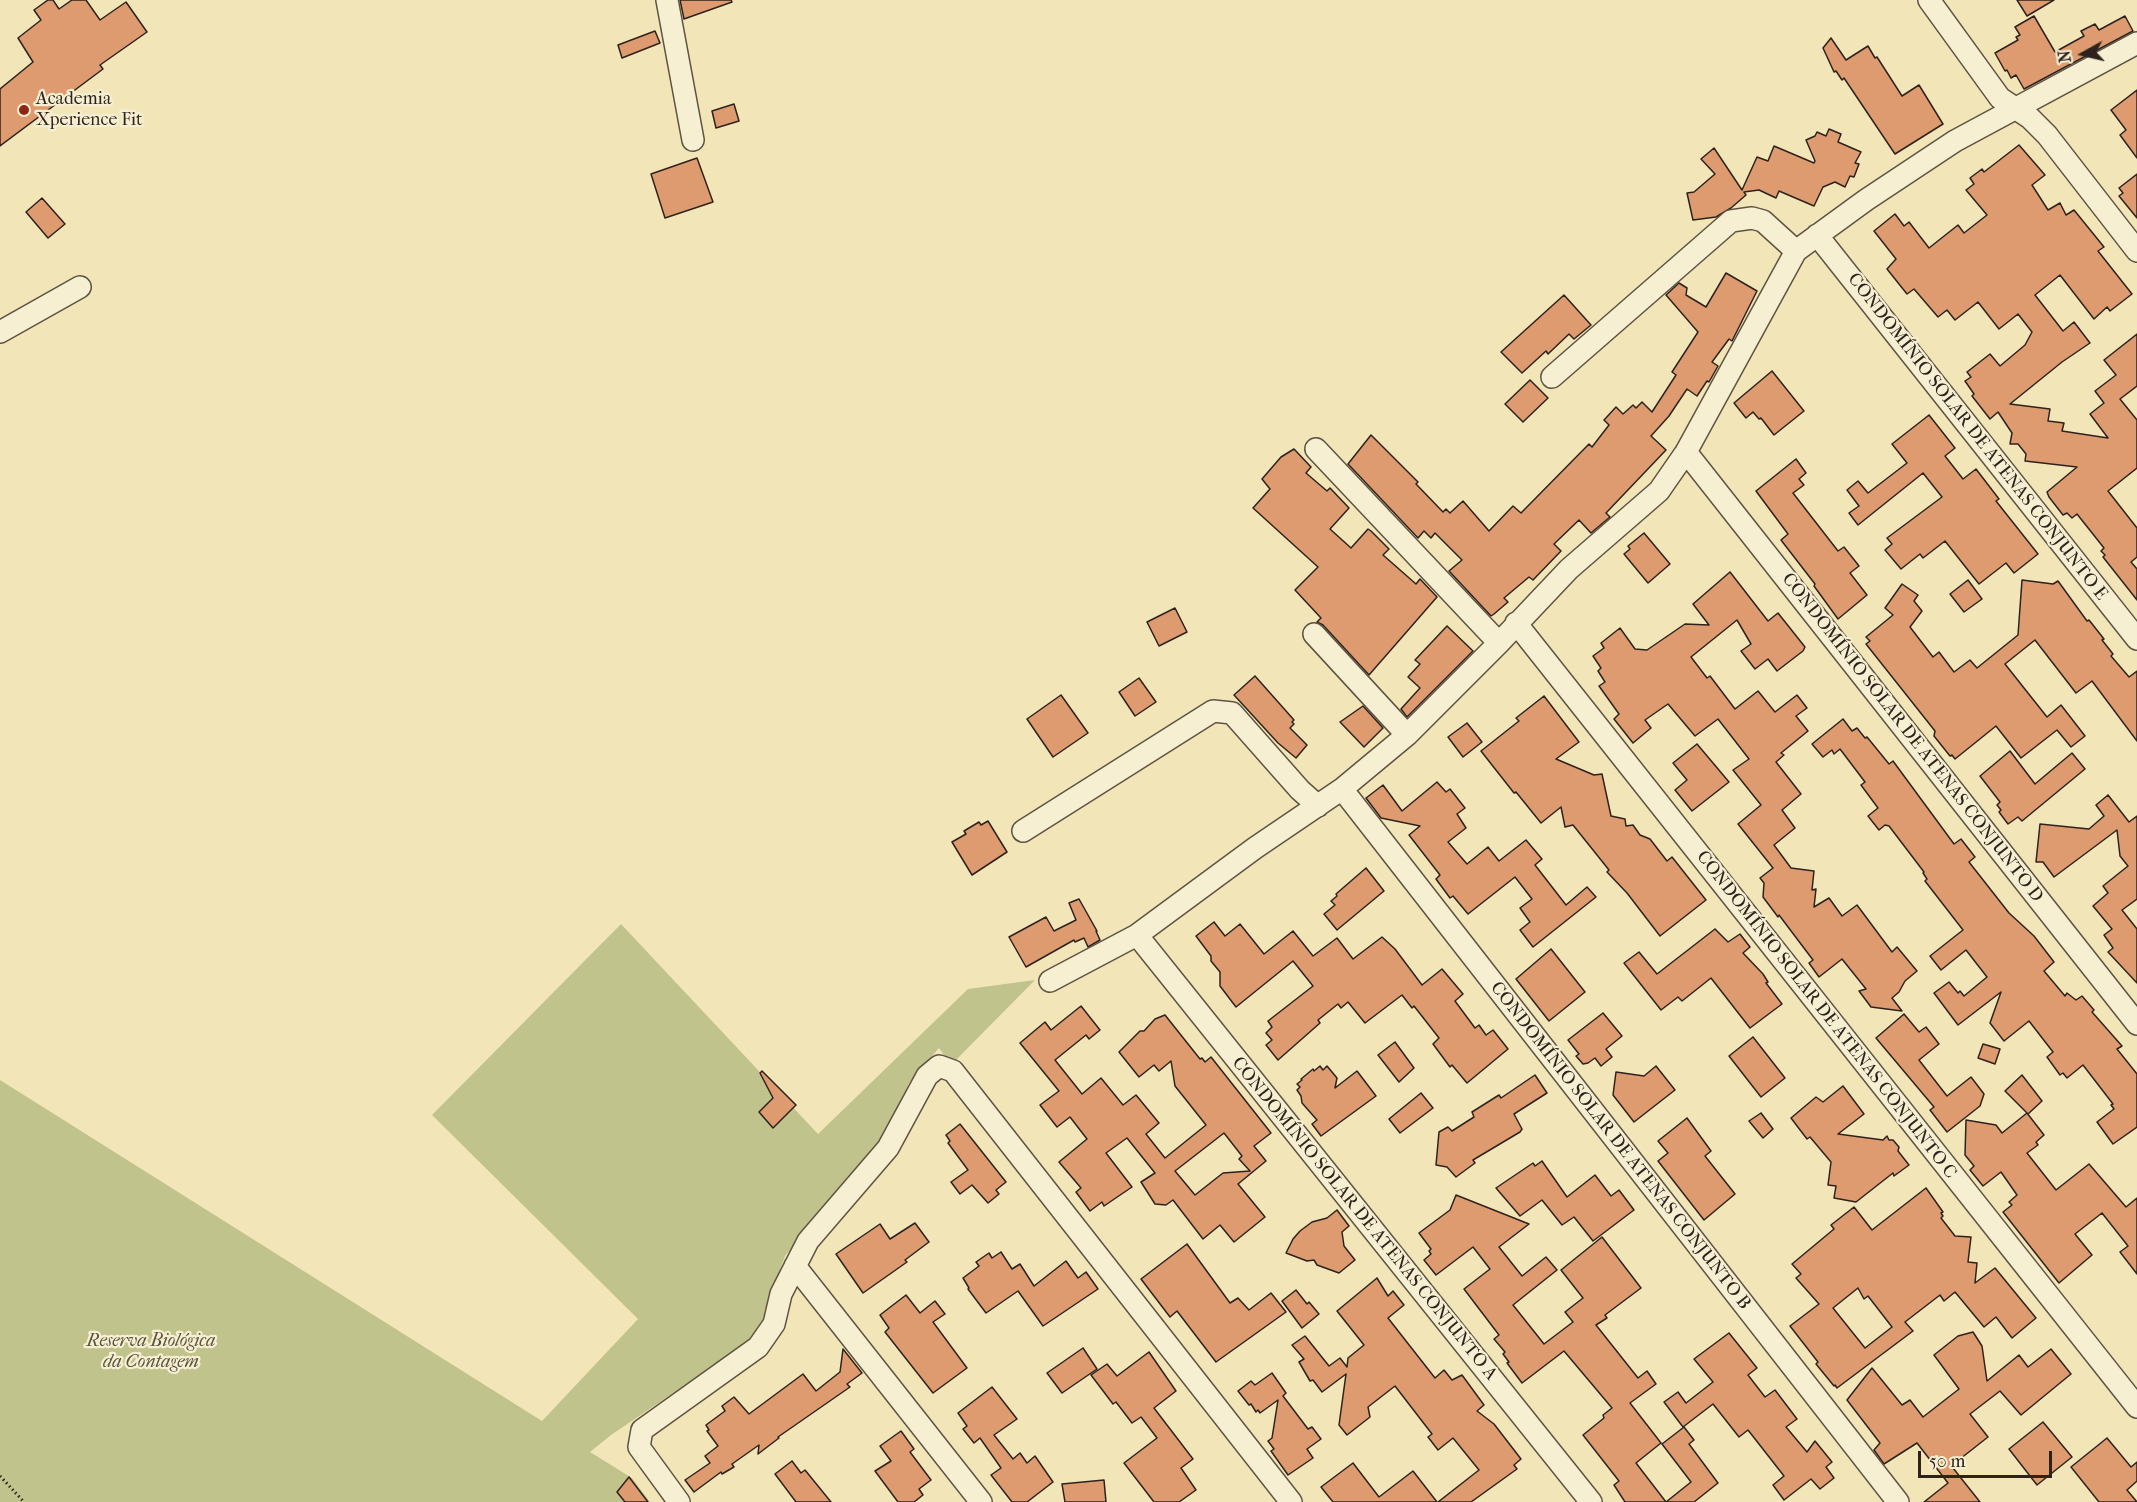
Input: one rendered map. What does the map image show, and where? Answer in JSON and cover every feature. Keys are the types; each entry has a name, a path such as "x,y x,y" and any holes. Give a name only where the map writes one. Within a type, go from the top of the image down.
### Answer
{"street":[{"path":"667,0 693,140"},
{"path":"1929,0 2000,98 2030,118 2047,135 2137,251"},
{"path":"1050,981 1137,935 1255,848 1342,789 1407,735 1569,569 1659,491 1686,452 1796,251 1938,152 2137,43"},
{"path":"1552,377 1731,221 1752,218 1763,221 1796,251"},
{"name":"CONDOMÍNIO SOLAR DE ATENAS CONJUNTO E","path":"1817,235 2137,639"},
{"path":"0,332 80,287"},
{"path":"1316,449 1498,643"},
{"name":"CONDOMÍNIO SOLAR DE ATENAS CONJUNTO D","path":"1686,452 2137,1024"},
{"name":"CONDOMÍNIO SOLAR DE ATENAS CONJUNTO C","path":"1516,623 2137,1407"},
{"path":"1314,634 1407,735"},
{"path":"1023,831 1213,711 1232,713 1300,790 1318,806"},
{"name":"CONDOMÍNIO SOLAR DE ATENAS CONJUNTO B","path":"1342,789 1898,1502"},
{"name":"CONDOMÍNIO SOLAR DE ATENAS CONJUNTO A","path":"1137,935 1591,1502"},
{"path":"679,1502 639,1447 642,1430 758,1347 774,1324 781,1294 808,1241 888,1148 927,1076 939,1066 953,1071 1291,1502"},
{"path":"795,1266 981,1502"}],"path":[{"path":"0,1476 24,1502"}],"green space":[{"name":"Reserva Biológica da Contagem","path":"621,924 818,1134 968,989 1035,980 951,1065 939,1048 909,1083 882,1138 785,1256 774,1286 766,1320 750,1341 611,1435 590,1452 632,1478 650,1502 0,1502 0,1080 542,1421 638,1319 432,1115"}],"building":[{"path":"48,0 53,0 59,9 72,0 86,0 100,20 126,2 147,32 100,65 103,69 0,146 0,89 33,62 18,38 41,20 34,10"},
{"path":"680,0 731,0 732,2 684,19"},
{"path":"2017,0 2054,0 2027,16"},
{"path":"2034,16 2055,52 2084,36 2081,31 2095,24 2099,30 2125,16 2133,31 2024,89 2016,75 2011,78 2007,70 2005,71 1995,53 2018,40 2016,37 2020,35 2015,27"},
{"path":"655,31 660,43 622,58 618,45"},
{"path":"1831,38 1846,60 1868,46 1902,96 1919,85 1943,124 1895,154 1844,78 1842,80 1836,71 1834,72 1823,48"},
{"path":"2137,90 2137,158 2120,135 2126,130 2111,110"},
{"path":"734,104 739,121 716,128 712,111"},
{"path":"1829,129 1841,134 1838,142 1861,152 1855,163 1859,164 1854,177 1850,176 1845,187 1835,182 1823,187 1814,206 1779,191 1776,198 1759,190 1744,192 1746,195 1716,217 1693,220 1687,193 1694,192 1715,174 1701,159 1714,148 1742,190 1757,157 1768,161 1774,146 1814,163 1806,140 1815,136 1817,132 1826,136"},
{"path":"2019,145 2045,175 2032,185 2048,210 2060,203 2066,215 2074,210 2104,247 2098,251 2132,294 2110,311 2107,307 2094,319 2060,275 2035,295 2063,331 2074,322 2090,343 2062,362 2010,404 2050,409 2048,421 2064,423 2062,431 2108,438 2090,414 2104,403 2095,391 2116,375 2104,360 2137,334 2137,386 2120,399 2137,420 2137,468 2108,491 2137,528 2137,557 2131,562 2137,569 2137,600 2103,557 2105,555 2101,551 2104,548 2077,514 2072,518 2067,513 2063,515 2049,497 2047,492 2077,467 2025,461 2026,454 2018,444 2010,444 2012,433 1998,412 1990,419 1972,396 1974,394 1965,381 1971,377 1967,372 1990,354 2000,366 2025,345 2032,332 2018,314 1999,329 1978,302 1955,320 1947,310 1938,317 1914,289 1907,294 1887,269 1896,259 1874,231 1895,214 1904,226 1909,222 1929,248 1958,225 1964,233 1987,215 1966,190 1974,184 1970,178 1982,169 1984,172"},
{"path":"697,158 713,202 665,218 651,174"},
{"path":"2137,174 2137,218 2119,196 2123,193 2119,188"},
{"path":"42,198 65,224 48,238 26,212"},
{"path":"1726,273 1757,291 1732,341 1729,339 1712,362 1718,366 1709,382 1707,381 1697,396 1687,389 1669,416 1651,436 1666,450 1606,513 1610,517 1591,533 1579,520 1554,544 1561,551 1533,580 1529,577 1504,598 1508,602 1491,616 1449,571 1462,560 1435,533 1431,538 1424,531 1418,538 1348,464 1371,435 1418,482 1416,484 1443,512 1446,509 1450,513 1463,501 1489,531 1513,506 1521,513 1589,444 1592,447 1609,425 1604,420 1616,407 1623,414 1633,405 1636,408 1642,402 1652,412 1676,375 1672,372 1698,332 1666,295 1679,283 1687,288 1686,295 1706,307"},
{"path":"1564,295 1591,325 1574,339 1569,334 1548,354 1546,351 1522,373 1501,352"},
{"path":"1772,371 1804,411 1774,435 1761,418 1759,419 1753,412 1746,418 1734,403"},
{"path":"1530,380 1548,398 1523,422 1505,404"},
{"path":"1929,415 1955,448 1945,456 1963,479 1976,469 1999,499 1996,501 2038,554 2014,573 2006,563 1979,584 1945,541 1923,558 1920,554 1901,569 1885,550 1892,544 1887,538 1942,497 1923,473 1858,525 1849,513 1859,506 1847,490 1858,481 1868,493 1907,463 1892,444"},
{"path":"1294,449 1311,467 1306,473 1327,491 1330,488 1349,508 1330,529 1351,548 1368,529 1389,549 1383,555 1416,584 1420,579 1437,597 1369,675 1323,625 1317,622 1321,618 1295,590 1318,567 1253,508 1270,489 1262,479 1281,457"},
{"path":"1796,459 1806,473 1799,479 1804,485 1793,493 1838,551 1844,547 1859,566 1850,573 1867,595 1838,619 1814,586 1815,584 1781,540 1788,534 1756,491"},
{"path":"1644,533 1670,564 1648,583 1624,554 1630,549 1628,546"},
{"path":"1730,572 1768,621 1778,613 1805,647 1777,671 1768,659 1755,669 1741,651 1751,644 1737,620 1691,657 1707,678 1710,676 1735,709 1758,691 1775,712 1797,695 1807,708 1796,716 1808,731 1781,753 1784,755 1776,762 1801,794 1782,810 1795,828 1774,845 1791,868 1814,871 1812,890 1816,889 1814,907 1829,898 1842,916 1857,905 1892,952 1897,947 1917,971 1905,981 1899,992 1892,998 1902,1011 1871,1007 1859,991 1866,989 1842,959 1819,977 1809,963 1813,960 1763,897 1764,883 1760,878 1773,868 1738,824 1761,805 1733,770 1749,759 1718,719 1695,736 1668,704 1645,720 1651,728 1633,743 1614,719 1619,714 1599,686 1605,682 1598,671 1601,668 1593,656 1604,648 1601,643 1620,628 1635,649 1647,650 1685,624 1709,625 1693,604"},
{"path":"1968,580 1982,599 1964,612 1950,594"},
{"path":"2022,580 2053,584 2058,581 2087,621 2089,620 2104,639 2102,640 2113,654 2111,656 2129,677 2137,671 2137,741 2092,681 2076,693 2035,640 2005,664 2047,717 2061,705 2085,736 2071,747 2057,730 2021,758 1996,726 1955,759 1934,736 1935,731 1866,644 1870,641 1866,637 1893,615 1885,608 1902,584 1918,595 1914,601 1922,611 1910,627 1933,657 1939,652 1954,672 1970,660 1977,668 2018,635"},
{"path":"1175,608 1187,632 1159,646 1147,622"},
{"path":"1447,626 1473,651 1407,717 1401,709 1420,688 1408,677 1420,664 1415,660"},
{"path":"1255,676 1294,720 1290,728 1307,745 1296,758 1278,743 1234,695"},
{"path":"1139,678 1156,702 1135,716 1119,692"},
{"path":"1061,695 1088,733 1053,757 1027,719"},
{"path":"1544,696 1579,742 1556,759 1594,775 1602,774 1611,816 1625,819 1626,826 1633,825 1640,835 1650,839 1667,861 1672,857 1706,900 1660,936 1627,893 1607,872 1609,870 1573,825 1565,827 1561,807 1541,823 1481,751 1519,721 1516,718"},
{"path":"1363,706 1383,728 1364,747 1340,722"},
{"path":"1843,719 1852,731 1857,728 1865,738 1867,737 1889,764 1893,761 1954,844 1961,839 1975,857 1969,862 2009,913 2034,936 2054,962 2044,971 2065,996 2067,993 2076,1000 2082,996 2094,1010 2092,1012 2122,1046 2117,1049 2137,1074 2137,1127 2113,1144 2097,1122 2114,1109 2111,1105 2113,1104 2083,1065 2067,1078 2063,1073 2060,1075 2047,1057 2053,1052 2029,1021 2004,1041 1990,1023 2001,992 1958,1025 1934,993 1949,982 1958,993 1960,991 1964,996 1987,977 1966,950 1941,970 1930,956 1963,930 1925,881 1927,879 1924,872 1889,826 1885,825 1879,830 1868,816 1878,808 1861,785 1865,782 1840,749 1834,754 1832,750 1823,757 1812,744"},
{"path":"1467,723 1482,742 1463,757 1448,737"},
{"path":"1697,744 1729,782 1692,811 1675,790 1687,780 1673,763"},
{"path":"2010,751 2035,784 2072,753 2085,769 2022,821 2018,817 2008,824 1999,812 2001,810 1997,805 2000,802 1980,776"},
{"path":"1437,782 1446,792 1450,789 1465,808 1457,814 1466,828 1448,842 1467,864 1488,847 1499,861 1526,840 1542,859 1535,865 1566,905 1587,887 1596,897 1533,947 1520,930 1530,922 1520,908 1532,899 1515,877 1468,914 1453,896 1450,898 1436,879 1440,875 1409,835 1420,826 1381,818 1366,798 1383,785 1402,811"},
{"path":"2108,795 2129,822 2137,816 2137,899 2122,910 2137,929 2137,983 2108,952 2113,948 2104,935 2112,929 2093,906 2108,893 2103,886 2128,866 2120,856 2117,830 2054,877 2043,862 2036,862 2040,824 2089,829 2104,816 2096,805"},
{"path":"988,821 1007,852 972,875 952,842 966,834 964,831 979,822 981,825"},
{"path":"1366,868 1384,891 1337,930 1324,914 1335,905 1331,901 1337,896 1336,894"},
{"path":"1079,899 1100,940 1088,947 1084,938 1075,942 1074,940 1026,967 1009,937 1046,917 1054,931 1076,920 1069,903"},
{"path":"1214,922 1225,936 1240,924 1264,954 1293,931 1313,956 1337,938 1353,959 1382,937 1395,949 1422,985 1442,969 1463,994 1455,1001 1475,1028 1479,1025 1486,1035 1493,1030 1508,1049 1467,1083 1452,1065 1450,1067 1433,1044 1439,1038 1414,1006 1412,1008 1402,995 1365,1023 1348,1002 1341,1008 1338,1004 1318,1020 1320,1023 1278,1060 1266,1045 1272,1040 1266,1033 1272,1027 1268,1021 1313,986 1293,961 1236,1007 1220,986 1220,972 1196,936"},
{"path":"1715,929 1728,942 1740,934 1750,947 1743,953 1763,974 1768,982 1766,983 1782,1004 1750,1028 1711,978 1682,1001 1678,997 1661,1010 1624,963 1639,952 1657,974"},
{"path":"1551,949 1585,992 1549,1021 1516,979"},
{"path":"1081,1006 1100,1030 1089,1039 1086,1035 1055,1060 1082,1094 1101,1078 1123,1105 1136,1095 1159,1123 1146,1134 1165,1158 1206,1125 1175,1086 1171,1061 1159,1071 1154,1065 1139,1077 1119,1052 1140,1031 1144,1031 1155,1019 1165,1015 1200,1059 1202,1058 1205,1062 1211,1057 1271,1133 1254,1146 1266,1161 1238,1184 1265,1217 1234,1242 1220,1225 1203,1239 1173,1200 1166,1205 1155,1204 1141,1182 1155,1173 1127,1138 1106,1153 1132,1187 1104,1206 1102,1202 1090,1211 1076,1192 1081,1188 1059,1162 1087,1139 1070,1117 1057,1127 1040,1105 1059,1091 1020,1043 1045,1022 1051,1030","holes":["1224,1133 1242,1156 1239,1159 1250,1171 1223,1173 1195,1195 1175,1171"]},
{"path":"1603,1013 1622,1036 1606,1049 1612,1057 1601,1066 1595,1058 1583,1064 1576,1056 1579,1054 1568,1040"},
{"path":"1904,1014 1919,1032 1926,1027 1939,1044 1919,1060 1947,1096 1971,1077 1984,1094 1980,1106 1947,1132 1930,1110 1934,1107 1876,1038"},
{"path":"1753,1037 1785,1078 1761,1097 1729,1056"},
{"path":"1395,1042 1414,1068 1399,1082 1378,1055"},
{"path":"1983,1044 2000,1049 1995,1064 1978,1058"},
{"path":"1320,1066 1323,1070 1327,1066 1337,1078 1335,1088 1357,1071 1376,1096 1321,1136 1312,1124 1317,1120 1302,1103 1297,1090 1300,1087 1297,1084 1301,1079"},
{"path":"1656,1066 1675,1090 1634,1122 1613,1095 1616,1072 1644,1076"},
{"path":"762,1071 796,1105 773,1128 759,1112 773,1098 760,1073"},
{"path":"1535,1075 1547,1093 1514,1114 1522,1129 1520,1132 1473,1160 1475,1163 1456,1177 1447,1167 1436,1165 1439,1132 1448,1127 1452,1131 1474,1117 1472,1112 1499,1095 1501,1098"},
{"path":"2022,1075 2042,1101 2028,1114 2005,1091"},
{"path":"1843,1086 1864,1114 1838,1134 1883,1140 1887,1136 1899,1147 1898,1151 1909,1165 1894,1176 1893,1173 1856,1202 1834,1198 1836,1186 1828,1185 1831,1162 1810,1137 1807,1139 1791,1118 1816,1097 1823,1102"},
{"path":"1421,1093 1433,1108 1400,1133 1389,1119"},
{"path":"1761,1113 1773,1129 1763,1138 1749,1121"},
{"path":"2027,1113 2044,1135 2036,1142 2038,1145 2027,1153 2056,1190 2089,1164 2126,1207 2137,1198 2137,1274 2120,1252 2128,1246 2102,1213 2075,1234 2092,1255 2059,1283 2003,1212 2012,1205 2009,1202 2017,1195 2001,1172 1983,1186 1970,1170 1974,1166 1965,1155 1966,1120 1996,1125 2002,1133"},
{"path":"1687,1118 1711,1151 1705,1156 1735,1194 1704,1220 1658,1161 1668,1153 1658,1141"},
{"path":"960,1124 1006,1182 996,1190 999,1194 988,1203 972,1185 960,1194 951,1182 968,1170 948,1143 950,1141 946,1135"},
{"path":"1542,1161 1567,1197 1595,1175 1611,1196 1619,1190 1634,1210 1593,1241 1574,1217 1562,1225 1542,1200 1520,1216 1496,1188 1533,1163 1535,1166"},
{"path":"1926,1188 1943,1212 1941,1218 1955,1236 1971,1237 1968,1262 1977,1263 1975,1283 1995,1268 2036,1318 2012,1338 1996,1317 1984,1327 1955,1292 1944,1301 1940,1295 1905,1322 1913,1331 1837,1388 1816,1364 1818,1362 1790,1326 1819,1304 1796,1278 1801,1274 1792,1264 1834,1229 1831,1225 1854,1207 1872,1230","holes":["1858,1288 1864,1299 1868,1296 1892,1327 1865,1348 1833,1308"]},
{"path":"1456,1195 1529,1224 1499,1247 1522,1276 1546,1257 1557,1270 1513,1305 1544,1344 1573,1322 1565,1312 1583,1298 1561,1270 1602,1237 1641,1288 1605,1315 1607,1318 1596,1325 1638,1378 1647,1371 1656,1384 1630,1403 1661,1443 1636,1463 1666,1502 1625,1502 1614,1485 1619,1481 1583,1435 1604,1418 1603,1415 1612,1408 1564,1351 1522,1383 1507,1363 1509,1362 1503,1354 1505,1352 1494,1339 1499,1335 1464,1289 1490,1269 1473,1247 1436,1275 1424,1260 1431,1254 1429,1251 1431,1249 1419,1233 1450,1210"},
{"path":"1337,1210 1349,1226 1342,1232 1344,1246 1355,1260 1339,1273 1317,1265 1314,1260 1307,1261 1286,1253 1300,1231 1312,1222 1327,1218"},
{"path":"915,1223 929,1242 905,1260 907,1262 863,1293 836,1254 880,1224 890,1239"},
{"path":"1187,1244 1230,1303 1238,1298 1249,1310 1271,1293 1286,1312 1216,1362 1177,1311 1170,1317 1141,1279"},
{"path":"1001,1252 1012,1269 1020,1264 1034,1286 1066,1261 1078,1278 1086,1272 1098,1289 1043,1326 1018,1291 986,1313 968,1289 963,1278 979,1266 976,1262 989,1253 992,1258"},
{"path":"1377,1278 1388,1296 1393,1291 1404,1305 1388,1318 1435,1378 1444,1370 1452,1380 1462,1375 1484,1405 1477,1411 1494,1424 1521,1459 1514,1465 1517,1469 1471,1502 1438,1502 1479,1470 1453,1438 1438,1450 1428,1437 1432,1434 1395,1386 1368,1407 1370,1417 1347,1435 1339,1425 1346,1374 1322,1392 1313,1380 1310,1381 1299,1362 1304,1359 1292,1345 1305,1336 1329,1366 1340,1358 1347,1367 1348,1358 1364,1345 1337,1311"},
{"path":"1296,1290 1319,1314 1302,1328 1282,1301"},
{"path":"906,1295 920,1313 935,1301 945,1314 933,1322 967,1368 933,1393 885,1332 889,1328 880,1315"},
{"path":"1973,1332 1982,1346 1987,1381 2019,1355 2028,1367 2051,1349 2071,1374 2021,1415 2000,1391 1970,1414 1988,1437 1960,1459 1962,1462 1953,1468 1980,1502 1924,1502 1948,1483 1917,1443 1884,1464 1874,1450 1880,1443 1847,1400 1872,1368 1902,1405 1910,1400 1923,1417 1959,1389 1934,1355 1958,1336"},
{"path":"1729,1333 1757,1368 1748,1375 1765,1397 1775,1390 1797,1419 1786,1427 1807,1452 1815,1441 1832,1462 1826,1467 1834,1478 1820,1489 1811,1479 1784,1500 1773,1485 1784,1476 1748,1430 1739,1437 1713,1404 1683,1427 1664,1402 1678,1392 1686,1403 1713,1382 1694,1359"},
{"path":"1083,1348 1097,1369 1062,1393 1047,1373"},
{"path":"843,1349 862,1373 847,1384 850,1387 778,1437 758,1454 759,1445 732,1464 734,1467 722,1474 721,1472 694,1492 685,1480 710,1463 705,1456 718,1446 707,1431 709,1430 706,1425 725,1411 722,1406 734,1397 749,1414 803,1374 816,1391 840,1372"},
{"path":"1149,1352 1176,1391 1154,1408 1193,1459 1181,1468 1196,1490 1179,1502 1154,1502 1124,1463 1157,1438 1141,1417 1132,1423 1116,1402 1113,1404 1091,1375 1107,1364 1117,1376"},
{"path":"1272,1373 1286,1393 1283,1396 1308,1429 1312,1427 1321,1439 1307,1449 1313,1458 1288,1475 1271,1451 1274,1449 1268,1441 1272,1438 1278,1400 1260,1413 1258,1410 1256,1412 1251,1404 1249,1405 1238,1391 1251,1381 1255,1385"},
{"path":"992,1387 1017,1419 994,1435 1013,1459 1020,1453 1027,1463 1035,1456 1053,1482 1027,1502 1012,1502 991,1475 1001,1468 980,1438 974,1443 963,1429 967,1426 958,1413"},
{"path":"2043,1422 2072,1457 2037,1485 2009,1449"},
{"path":"1684,1427 1694,1440 1689,1444 1718,1483 1694,1502 1666,1502 1691,1482 1662,1444"},
{"path":"901,1431 914,1449 910,1452 931,1480 919,1489 923,1495 914,1502 898,1502 875,1471 891,1461 880,1446"},
{"path":"2107,1438 2131,1467 2137,1462 2137,1481 2127,1490 2137,1502 2099,1502 2071,1467"},
{"path":"792,1461 801,1473 805,1470 831,1502 796,1502 775,1474"},
{"path":"1353,1463 1379,1497 1413,1471 1437,1502 1333,1502 1321,1487"},
{"path":"629,1477 648,1502 625,1502 617,1492"},
{"path":"1104,1480 1106,1502 1065,1502 1062,1484"}],"place":[{"name":"Academia Xperience Fit","path":"24,110"}]}
